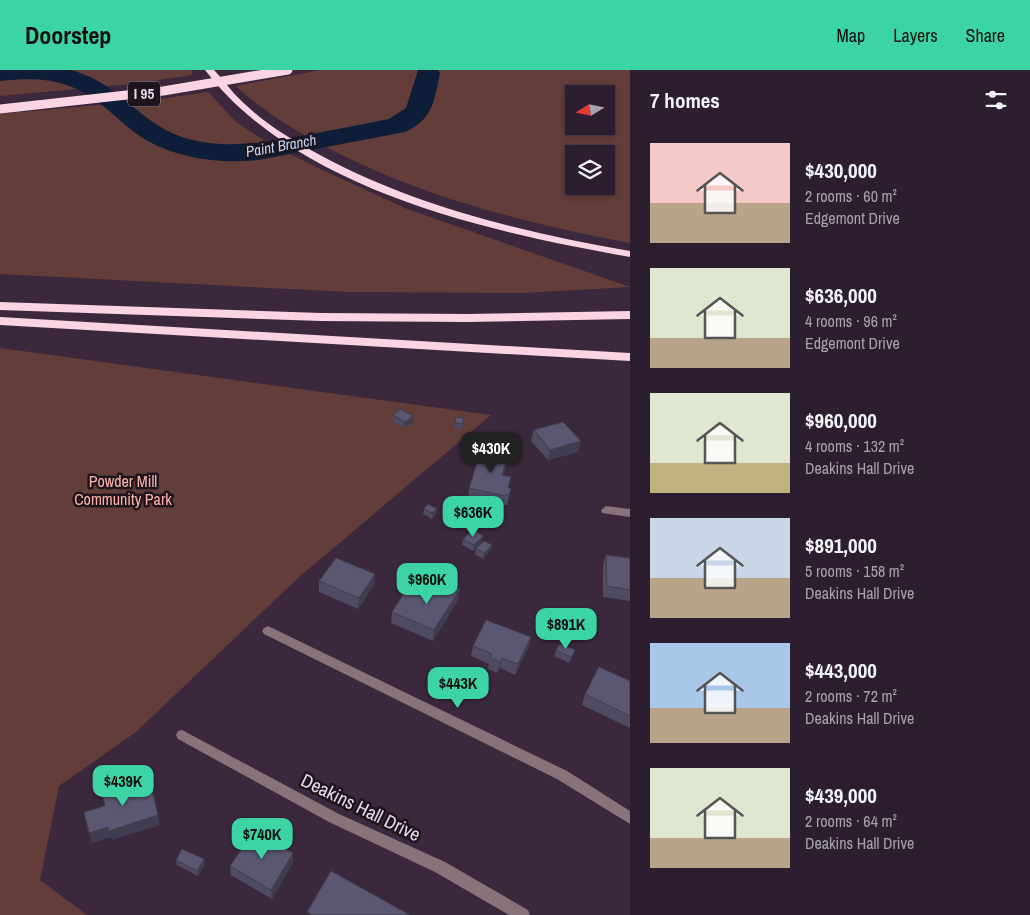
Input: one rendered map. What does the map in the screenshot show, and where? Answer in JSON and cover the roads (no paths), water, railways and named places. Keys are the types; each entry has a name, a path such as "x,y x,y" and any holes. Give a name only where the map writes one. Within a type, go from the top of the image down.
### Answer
{"highway":[{"path":"209,70 219,85 239,105 283,140 311,157 436,207 491,224 554,240 630,254"},
{"name":"I 95","path":"0,109 143,94 288,70"},
{"path":"0,306 321,317 468,318 630,315"},
{"path":"0,321 630,357"}],"street":[{"path":"606,510 630,513"},
{"path":"268,631 562,775 630,818"},
{"name":"Deakins Hall Drive","path":"182,734 334,818 440,866 523,915"}],"waterway":[{"name":"Paint Branch","path":"0,74 35,72 72,78 101,92 146,129 164,140 190,148 246,153 396,126 405,122 417,111 428,73"}],"park label":[{"name":"Powder Mill Community Park","path":"123,490"}]}
